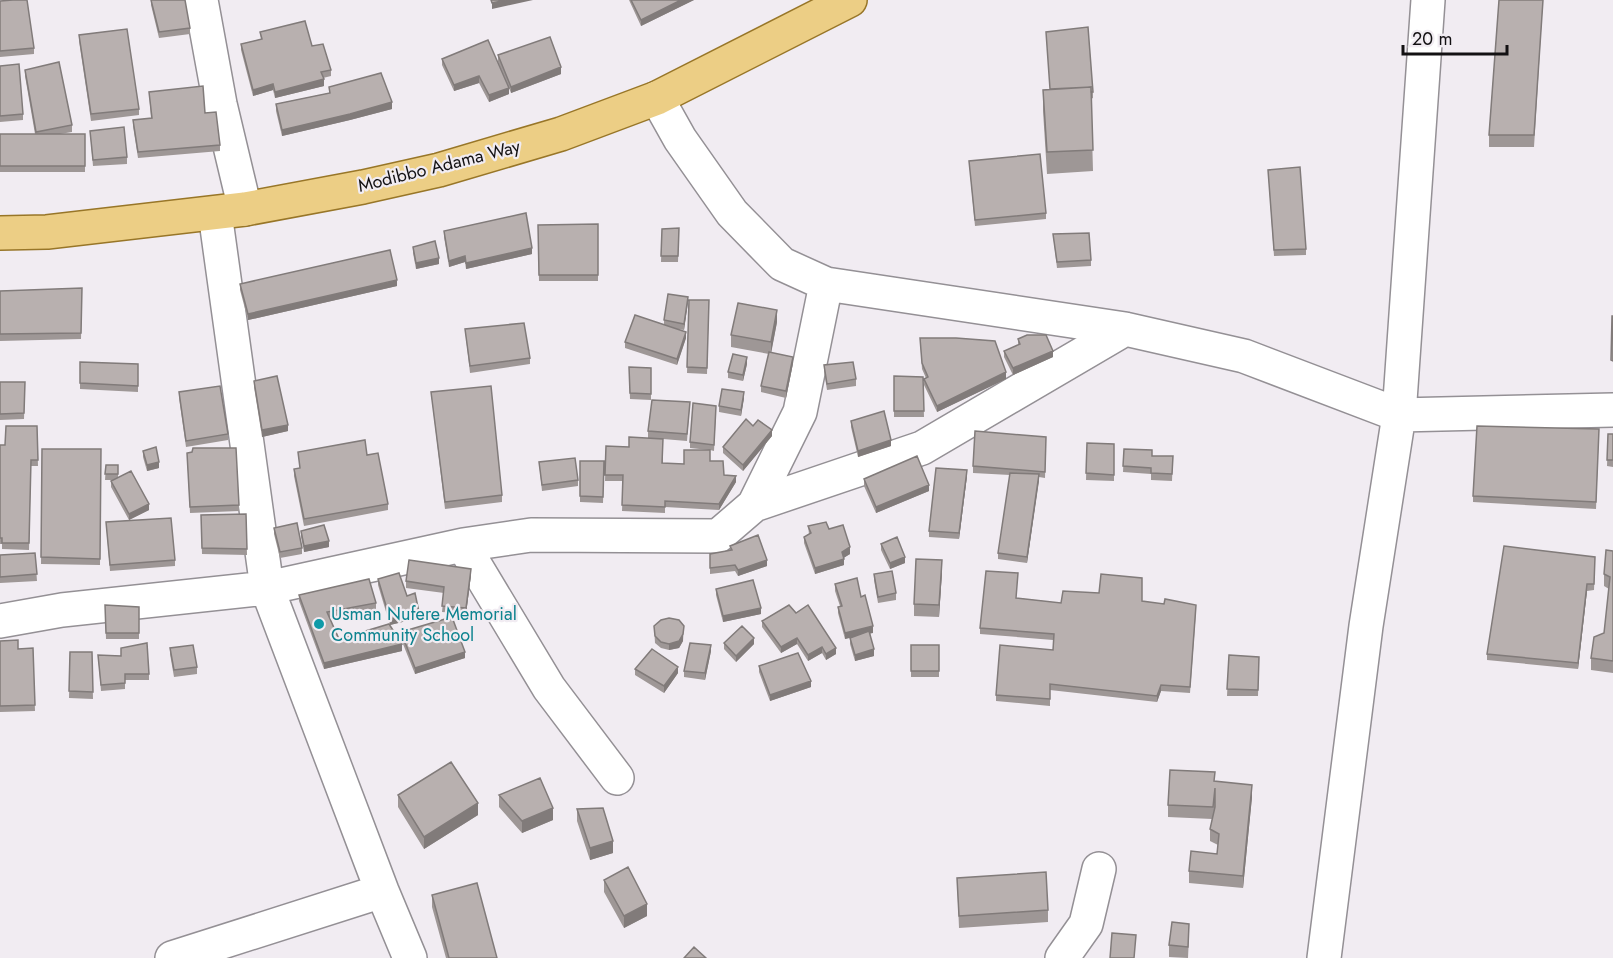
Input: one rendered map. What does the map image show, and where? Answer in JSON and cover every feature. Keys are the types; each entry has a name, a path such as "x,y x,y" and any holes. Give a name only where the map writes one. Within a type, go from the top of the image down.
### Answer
{"main road":[{"name":"Modibbo Adama Way","path":"0,233 47,232 230,211 363,187 439,170 561,134 657,98 850,0"}],"street":[{"path":"201,0 220,104 267,588 382,891 410,958"},
{"path":"1324,958 1366,626 1399,415 1428,0"},
{"path":"657,98 680,139 732,213 782,264 826,284 1125,329 1244,356 1399,415 1613,410"},
{"path":"754,506 800,412 826,284"},
{"path":"0,621 62,610 267,588 463,545 531,535 718,536 754,506 922,448 1125,329"},
{"path":"463,545 549,688 617,778"},
{"path":"1062,958 1086,924 1099,869"},
{"path":"172,958 382,891"}],"building":[{"path":"27,0 34,48 0,51 0,1"},
{"path":"151,0 185,0 190,28 159,32"},
{"path":"631,0 681,0 641,20"},
{"path":"1499,0 1543,0 1534,135 1489,135"},
{"path":"305,21 312,46 323,44 331,70 321,72 324,79 275,92 273,84 253,90 241,44 262,39 260,32"},
{"path":"1088,27 1093,92 1091,92 1091,87 1050,89 1046,32"},
{"path":"127,29 139,109 91,114 79,35"},
{"path":"550,37 561,67 511,87 498,55"},
{"path":"488,40 509,88 489,95 479,76 454,85 442,59"},
{"path":"59,62 72,125 36,132 25,70"},
{"path":"19,64 23,114 0,116 0,66"},
{"path":"381,73 392,102 282,130 276,104 330,93 329,87"},
{"path":"203,86 205,113 216,112 220,145 138,152 133,120 152,118 149,92"},
{"path":"1091,87 1093,150 1047,152 1043,90"},
{"path":"124,127 127,157 93,160 90,131"},
{"path":"0,134 85,134 85,166 0,166"},
{"path":"1040,154 1046,213 975,220 969,161"},
{"path":"1300,167 1306,249 1274,250 1268,170"},
{"path":"526,213 532,248 466,263 465,256 449,261 444,231"},
{"path":"598,224 598,275 539,275 538,225"},
{"path":"679,228 678,256 661,256 662,229"},
{"path":"1089,233 1091,260 1057,262 1053,234"},
{"path":"435,241 439,258 416,263 413,247"},
{"path":"390,250 397,280 248,314 240,284"},
{"path":"82,288 81,333 0,334 0,291"},
{"path":"668,294 688,297 684,324 664,320"},
{"path":"689,300 709,300 707,368 687,367"},
{"path":"738,303 777,310 771,342 731,335"},
{"path":"635,315 686,332 677,359 625,342"},
{"path":"1613,316 1613,361 1611,360"},
{"path":"524,323 530,358 470,366 465,329"},
{"path":"1027,335 1046,335 1053,351 1013,368 1004,351 1020,344 1018,339"},
{"path":"920,338 995,341 1006,372 937,406 924,379 928,377 922,363"},
{"path":"769,352 793,357 786,391 761,386"},
{"path":"733,354 747,357 743,375 728,372"},
{"path":"80,362 138,364 138,386 80,383"},
{"path":"853,362 856,379 827,384 824,365"},
{"path":"629,367 651,368 651,394 630,393"},
{"path":"277,376 288,425 262,430 254,381"},
{"path":"894,376 923,377 924,411 894,411"},
{"path":"0,382 25,382 24,413 0,414"},
{"path":"220,386 228,434 186,441 179,392"},
{"path":"491,386 502,495 445,502 431,392"},
{"path":"722,389 744,392 741,410 719,406"},
{"path":"652,400 690,402 687,434 648,431"},
{"path":"693,403 716,406 714,445 690,442"},
{"path":"884,411 891,440 858,451 851,421"},
{"path":"746,419 753,426 758,420 772,430 743,465 723,447"},
{"path":"6,426 37,426 38,460 31,460 29,543 2,543 2,538 0,538 0,445 5,445"},
{"path":"1477,426 1599,429 1596,502 1473,496"},
{"path":"975,431 1046,437 1045,472 973,466"},
{"path":"1608,434 1613,434 1613,460 1607,460"},
{"path":"629,437 663,439 662,463 684,464 684,450 710,450 710,461 723,461 724,475 736,476 719,504 665,501 665,507 622,505 623,475 605,475 606,446 629,447"},
{"path":"365,440 367,455 378,453 388,504 304,519 294,469 300,468 298,452"},
{"path":"1087,443 1114,444 1114,475 1086,473"},
{"path":"156,447 159,462 147,465 143,451"},
{"path":"193,448 236,448 239,505 190,507 187,453 192,452"},
{"path":"42,449 101,449 100,559 41,557"},
{"path":"1124,449 1152,450 1152,456 1173,456 1172,474 1151,473 1151,468 1123,466"},
{"path":"917,456 929,485 876,507 864,479"},
{"path":"575,458 578,480 542,485 539,462"},
{"path":"580,461 604,461 603,497 580,496"},
{"path":"106,465 118,465 118,474 105,474"},
{"path":"936,468 967,470 959,533 929,531"},
{"path":"131,471 149,504 129,514 111,481"},
{"path":"1010,473 1039,474 1027,557 998,553"},
{"path":"246,514 247,549 202,548 201,515"},
{"path":"171,518 175,560 110,565 106,522"},
{"path":"826,522 829,529 843,525 850,547 842,552 844,559 815,568 804,537 811,533 808,526"},
{"path":"297,523 302,548 280,552 274,528"},
{"path":"324,525 329,541 304,546 301,531"},
{"path":"758,535 767,560 738,570 735,565 710,568 710,554 732,550 730,546"},
{"path":"897,537 905,557 890,563 881,544"},
{"path":"1504,546 1595,557 1594,584 1587,584 1578,663 1487,654"},
{"path":"1606,550 1613,551 1613,661 1591,658 1594,637 1604,633 1610,577 1604,574"},
{"path":"35,553 37,574 0,577 0,555"},
{"path":"916,559 942,560 939,605 914,604"},
{"path":"409,560 471,569 466,608 442,606 444,587 406,581"},
{"path":"892,571 896,593 878,597 874,574"},
{"path":"986,571 1018,573 1016,598 1061,603 1063,591 1099,593 1101,574 1142,578 1142,601 1164,604 1165,599 1196,605 1190,687 1161,685 1157,696 1050,684 1050,699 996,695 1000,645 1053,650 1054,634 980,628"},
{"path":"399,573 407,596 415,593 419,612 390,619 378,579"},
{"path":"857,578 861,597 865,595 873,626 845,633 838,607 842,606 835,584"},
{"name":"Usman Nufere Memorial Community School","path":"369,579 376,603 327,612 339,639 389,624 402,644 324,663 299,595"},
{"path":"753,580 761,608 723,616 716,589"},
{"path":"105,605 139,607 139,633 106,633"},
{"path":"789,605 796,613 808,605 836,648 826,654 822,647 808,655 797,638 781,647 762,621"},
{"path":"452,617 465,652 415,668 401,632"},
{"path":"669,618 679,620 684,626 679,641 669,644 661,642 655,636 654,626 661,620"},
{"path":"742,626 754,638 736,656 724,643"},
{"path":"869,631 874,649 855,655 850,638"},
{"path":"18,640 18,649 33,648 35,705 0,706 0,641"},
{"path":"147,643 149,674 125,674 125,683 101,685 98,655 121,656 121,648"},
{"path":"690,643 711,645 705,673 684,671"},
{"path":"193,645 197,667 174,670 170,648"},
{"path":"911,645 939,645 939,671 911,671"},
{"path":"652,649 678,667 664,686 635,669"},
{"path":"70,652 92,652 93,692 69,691"},
{"path":"798,653 811,681 770,695 759,666"},
{"path":"1229,655 1259,657 1258,690 1227,689"},
{"path":"451,762 478,803 424,837 398,795"},
{"path":"1170,770 1215,772 1214,781 1252,785 1243,876 1189,871 1191,851 1217,854 1219,834 1210,829 1215,807 1215,788 1213,807 1168,805"},
{"path":"540,778 553,808 522,821 499,795"},
{"path":"603,808 613,841 590,848 577,809"},
{"path":"628,867 647,904 624,916 604,880"},
{"path":"1046,872 1048,910 959,916 957,878"},
{"path":"477,883 497,958 449,958 432,895"},
{"path":"1172,922 1189,924 1188,947 1169,945"},
{"path":"1112,933 1136,935 1134,958 1110,958"},
{"path":"694,947 706,958 684,958"}],"place":[{"name":"Usman Nufere Memorial Community School","path":"319,624"}]}
